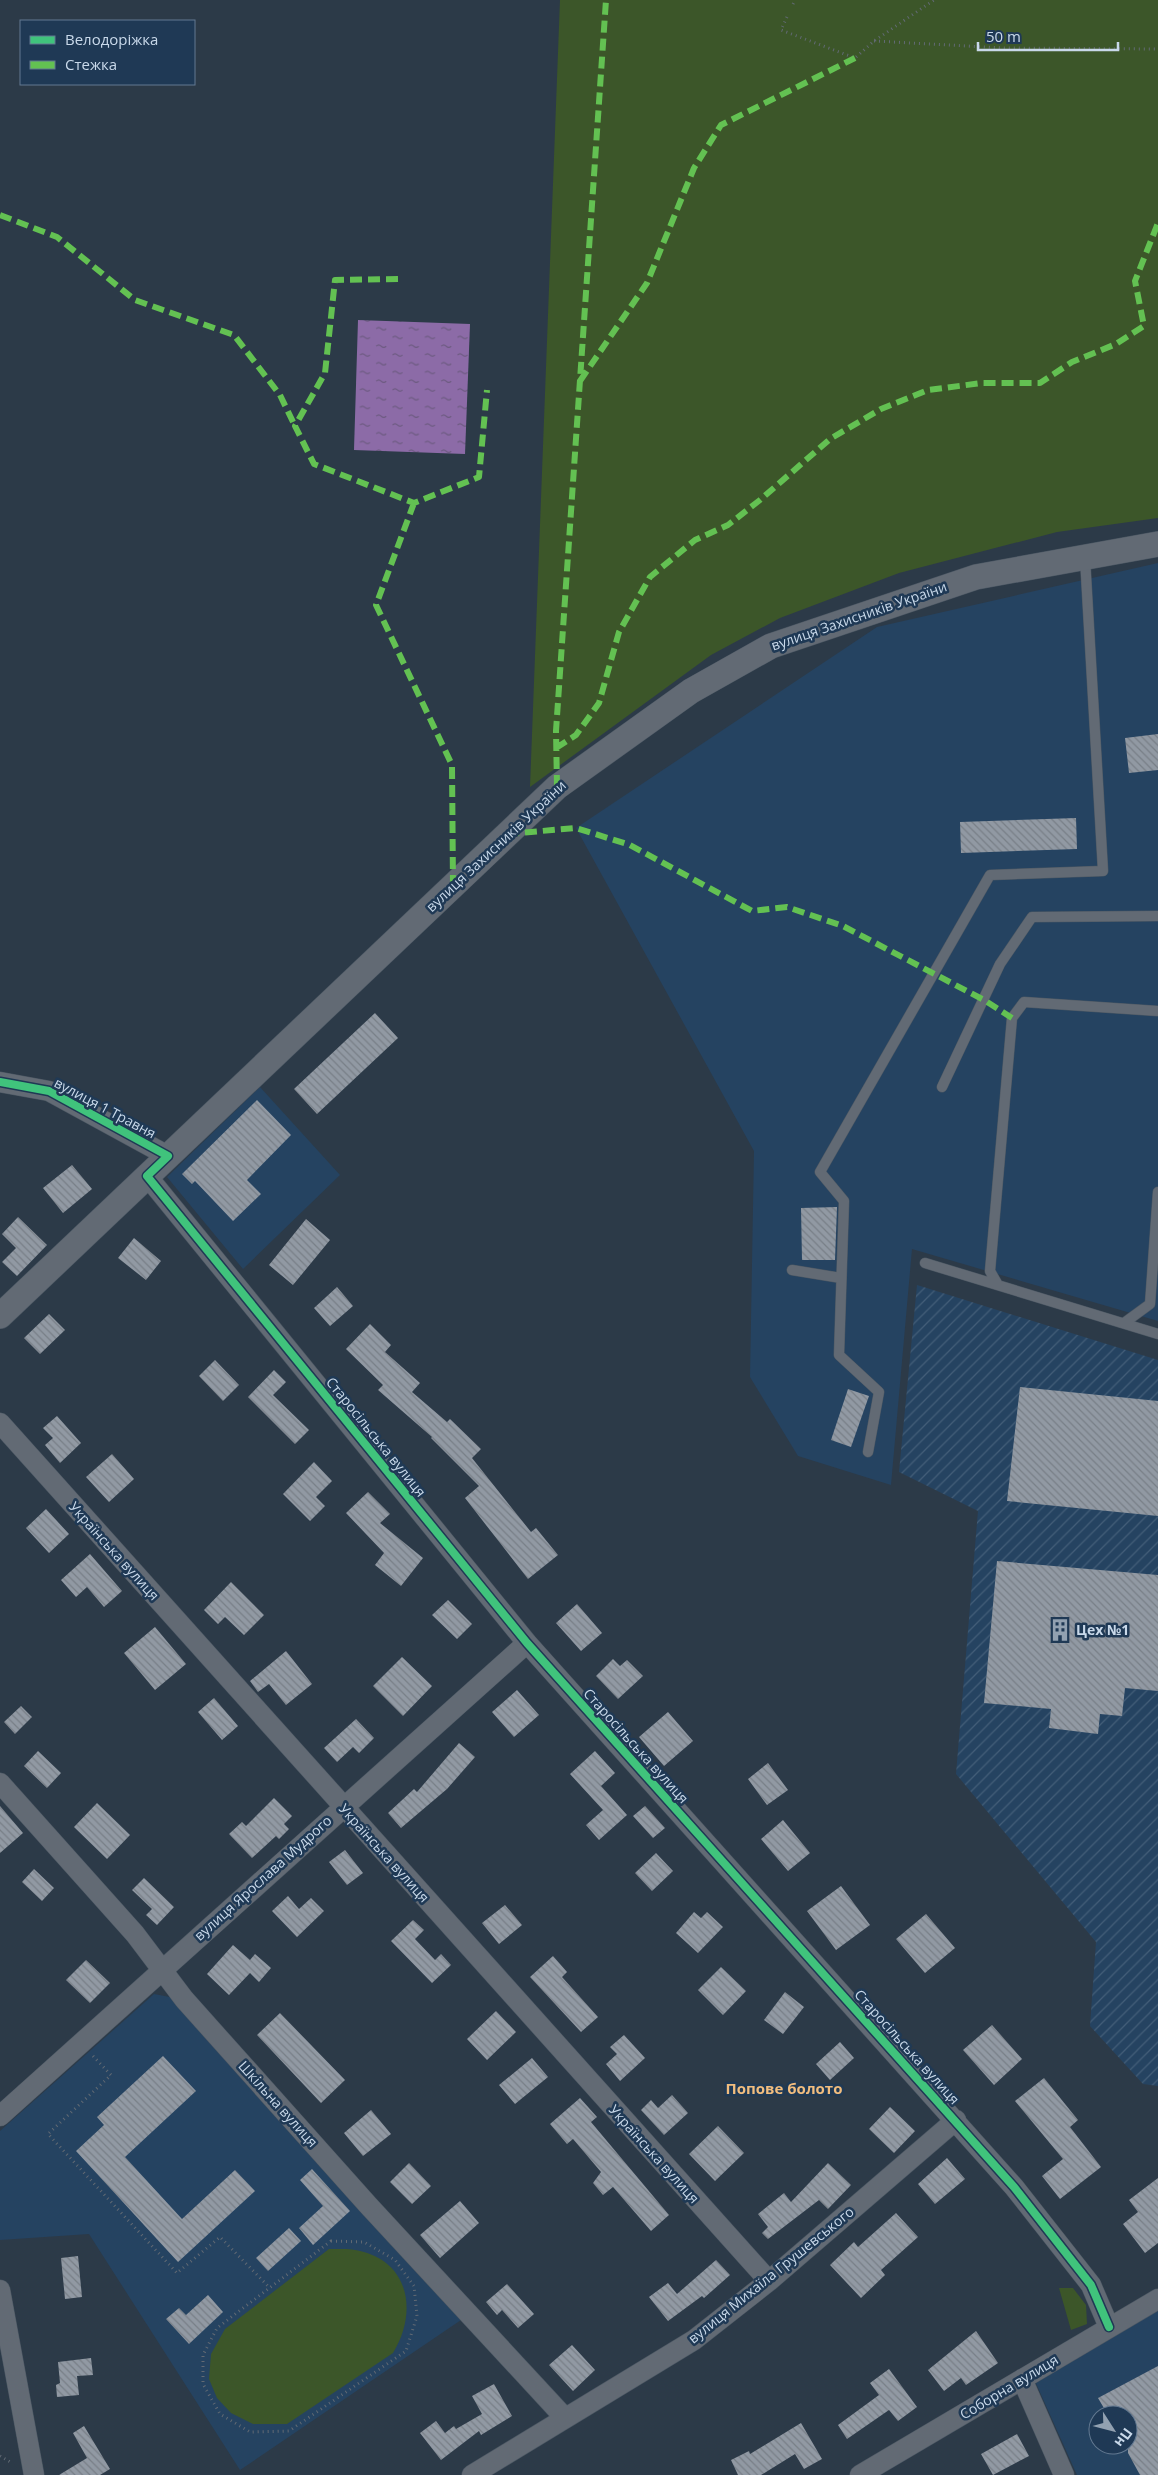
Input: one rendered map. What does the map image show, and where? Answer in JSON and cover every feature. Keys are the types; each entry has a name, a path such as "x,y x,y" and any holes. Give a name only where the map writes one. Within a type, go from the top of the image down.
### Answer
{"street":[{"name":"вулиця Захисників України","path":"168,1156 557,787 691,691 770,646 976,577 1158,544"},
{"name":"вулиця 1 Травня","path":"0,1082 49,1091 168,1156"},
{"path":"0,1316 168,1156"},
{"name":"Старосільська вулиця","path":"147,1176 527,1643 1014,2187 1090,2285 1109,2328"},
{"name":"Українська вулиця","path":"0,1423 342,1807 769,2281"},
{"name":"вулиця Ярослава Мудрого","path":"0,2116 342,1807 527,1643"},
{"name":"Шкільна вулиця","path":"0,1783 135,1934 191,2007 368,2205 565,2418"},
{"name":"вулиця Михаїла Грушевського","path":"472,2475 694,2340 769,2281 956,2120"},
{"path":"0,2290 34,2475"},
{"name":"Соборна вулиця","path":"860,2475 1158,2299"},
{"path":"1022,2379 1064,2475"}],"lane":[{"path":"868,1452 879,1392 839,1356 844,1202 820,1172 990,875 1102,871 1085,557"},
{"path":"942,1086 1000,964 1032,917 1158,916"},
{"path":"998,1285 990,1271 1012,1018 1024,1002 1158,1011"},
{"path":"1124,1323 1150,1304 1158,1192"},
{"path":"925,1263 1158,1334"},
{"path":"792,1270 841,1278"}],"path":[{"path":"787,17 781,30 855,58 874,41 934,0"},
{"path":"874,41 1004,48 1158,50"},
{"path":"80,2043 111,2075 48,2134 177,2273 220,2237 268,2287"},
{"path":"331,2241 364,2242 395,2260 414,2286 417,2316 406,2350 290,2430 250,2432 220,2414 203,2384 203,2355 217,2328 268,2287 331,2241"}],"shaded area":[{"path":"1158,563 1158,1321 912,1249 891,1485 798,1456 750,1377 754,1151 576,828 877,627"},
{"path":"260,1087 340,1175 243,1269 167,1177"},
{"path":"917,1285 1158,1360 1158,2086 1143,2084 1090,2026 1096,1942 956,1774 978,1511 899,1472"},
{"path":"154,1994 175,1998 461,2320 240,2470 89,2234 0,2240 0,2131"},
{"path":"1158,2311 1158,2475 1077,2475 1034,2379"}],"green space":[{"path":"560,0 1158,0 1158,518 1057,532 899,573 780,618 711,655 530,787"},
{"path":"329,2249 364,2252 380,2259 392,2268 400,2280 407,2308 405,2324 393,2353 287,2424 253,2424 231,2413 217,2398 209,2379 211,2354 225,2329"},
{"path":"1059,2288 1073,2288 1086,2305 1087,2324 1071,2330"}],"water":[{"path":"358,320 470,324 465,454 354,450"}],"building":[{"path":"1158,734 1158,770 1129,773 1125,738"},
{"path":"1076,818 1077,849 961,853 960,822"},
{"path":"375,1013 398,1038 317,1114 294,1089"},
{"path":"257,1100 291,1135 247,1180 261,1194 233,1221 195,1181 192,1184 182,1174"},
{"path":"72,1165 92,1189 63,1213 43,1188"},
{"path":"837,1207 835,1260 802,1260 801,1208"},
{"path":"18,1217 47,1245 17,1276 2,1262 16,1248 2,1234"},
{"path":"306,1219 330,1240 293,1285 269,1265"},
{"path":"134,1238 161,1261 146,1280 118,1258"},
{"path":"337,1287 353,1306 330,1326 314,1308"},
{"path":"49,1314 65,1330 40,1354 24,1338"},
{"path":"370,1324 391,1345 385,1352 420,1383 412,1392 447,1422 450,1419 481,1449 472,1458 531,1532 536,1528 558,1555 528,1579 465,1498 479,1486 432,1437 378,1390 383,1385 346,1349"},
{"path":"215,1360 239,1385 223,1401 199,1376"},
{"path":"274,1370 286,1382 273,1395 309,1430 295,1444 248,1397"},
{"path":"1020,1387 1158,1401 1158,1516 1007,1501"},
{"path":"848,1389 869,1396 851,1447 831,1440"},
{"path":"57,1416 81,1443 60,1463 45,1445 53,1438 43,1428"},
{"path":"112,1454 134,1479 109,1502 86,1477"},
{"path":"314,1462 332,1481 316,1497 325,1506 310,1521 283,1494"},
{"path":"368,1492 390,1514 380,1523 423,1558 401,1586 375,1565 384,1553 346,1513"},
{"path":"46,1509 69,1534 49,1553 26,1528"},
{"path":"90,1554 122,1591 104,1607 87,1587 76,1597 61,1580"},
{"name":"Цех №1","path":"997,1561 1158,1575 1158,1691 1125,1688 1122,1716 1100,1714 1098,1734 1049,1728 1051,1709 984,1703"},
{"path":"231,1582 264,1615 244,1635 225,1617 218,1624 204,1610"},
{"path":"448,1600 472,1624 457,1639 432,1615"},
{"path":"577,1604 602,1633 581,1651 556,1623"},
{"path":"155,1627 186,1664 155,1690 124,1653"},
{"path":"286,1651 312,1684 286,1705 269,1684 258,1692 250,1681"},
{"path":"402,1657 432,1686 403,1716 373,1686"},
{"path":"613,1659 620,1666 627,1660 643,1676 618,1699 596,1676"},
{"path":"517,1690 539,1715 514,1737 492,1712"},
{"path":"214,1698 238,1726 222,1740 198,1712"},
{"path":"21,1706 32,1717 15,1734 4,1722"},
{"path":"668,1712 693,1741 664,1766 639,1737"},
{"path":"356,1719 374,1738 359,1753 353,1747 337,1762 324,1748"},
{"path":"459,1743 475,1757 447,1789 401,1828 388,1813 414,1789 417,1792"},
{"path":"38,1751 61,1773 47,1788 24,1766"},
{"path":"595,1751 615,1773 601,1786 627,1815 599,1840 586,1825 603,1810 570,1774"},
{"path":"768,1763 788,1790 767,1805 748,1779"},
{"path":"274,1798 292,1816 284,1824 289,1829 279,1839 276,1836 252,1858 229,1834 242,1822 246,1826"},
{"path":"97,1803 130,1835 107,1859 74,1827"},
{"path":"0,1806 23,1833 0,1853"},
{"path":"645,1806 665,1828 653,1838 633,1816"},
{"path":"783,1820 810,1853 788,1871 761,1839"},
{"path":"345,1850 363,1873 347,1885 329,1862"},
{"path":"656,1853 673,1871 652,1891 635,1873"},
{"path":"34,1869 54,1888 42,1901 22,1882"},
{"path":"144,1878 174,1907 157,1925 146,1915 152,1909 132,1890"},
{"path":"841,1886 870,1925 836,1950 807,1911"},
{"path":"288,1896 299,1909 311,1898 324,1911 297,1937 272,1911"},
{"path":"505,1905 522,1925 499,1944 482,1923"},
{"path":"694,1912 701,1918 707,1912 723,1927 698,1953 676,1933"},
{"path":"926,1914 955,1948 925,1973 896,1939"},
{"path":"413,1920 424,1930 415,1939 435,1960 441,1954 451,1965 432,1983 391,1941"},
{"path":"233,1945 250,1960 255,1954 271,1968 259,1982 250,1973 229,1995 207,1974"},
{"path":"553,1956 567,1972 562,1977 598,2017 581,2032 530,1977"},
{"path":"86,1960 110,1983 90,2003 66,1980"},
{"path":"721,1967 746,1991 723,2015 698,1990"},
{"path":"785,1992 804,2007 783,2034 764,2020"},
{"path":"496,2011 516,2032 487,2060 467,2039"},
{"path":"280,2013 345,2080 321,2103 257,2035"},
{"path":"992,2025 1022,2059 994,2085 963,2050"},
{"path":"624,2035 645,2058 620,2081 606,2064 617,2054 610,2047"},
{"path":"840,2042 854,2058 830,2080 816,2064"},
{"path":"163,2056 196,2091 125,2157 182,2219 235,2170 255,2191 178,2262 76,2151 104,2125 97,2117"},
{"path":"532,2058 548,2077 515,2104 499,2085"},
{"path":"1044,2078 1078,2120 1070,2127 1101,2167 1060,2199 1042,2176 1063,2159 1015,2101"},
{"path":"672,2095 688,2113 664,2135 641,2110 651,2100 658,2108"},
{"path":"580,2098 597,2117 591,2122 669,2215 651,2231 613,2187 603,2195 593,2183 601,2172 573,2139 567,2144 550,2124"},
{"path":"890,2107 915,2131 894,2153 869,2129"},
{"path":"371,2110 391,2134 363,2156 344,2133"},
{"path":"718,2126 744,2153 715,2181 689,2154"},
{"path":"947,2158 965,2179 935,2204 918,2184"},
{"path":"409,2163 431,2186 412,2204 390,2182"},
{"path":"828,2163 851,2185 828,2209 819,2200 768,2239 762,2233 768,2227 758,2214 784,2193 791,2202"},
{"path":"312,2169 350,2211 313,2245 299,2228 323,2206 300,2180"},
{"path":"1158,2178 1158,2243 1145,2253 1123,2224 1138,2212 1129,2200"},
{"path":"460,2201 479,2223 440,2258 420,2235"},
{"path":"896,2213 918,2237 881,2270 885,2275 861,2298 830,2265 854,2242 858,2247"},
{"path":"289,2228 301,2241 268,2271 256,2258"},
{"path":"78,2256 82,2297 65,2299 61,2258"},
{"path":"716,2260 730,2275 704,2298 702,2296 668,2321 649,2297 668,2283 677,2294"},
{"path":"507,2284 534,2314 518,2328 502,2310 497,2315 486,2302"},
{"path":"208,2295 223,2312 189,2344 166,2319 179,2308 186,2315"},
{"path":"976,2331 998,2363 966,2385 961,2378 944,2391 928,2370"},
{"path":"572,2345 595,2370 573,2391 549,2365"},
{"path":"91,2358 93,2375 77,2376 79,2395 57,2397 56,2385 60,2383 58,2362"},
{"path":"1158,2366 1158,2475 1140,2475 1129,2455 1138,2455 1138,2405 1102,2405 1098,2398"},
{"path":"889,2369 917,2407 898,2421 889,2410 847,2439 838,2425 879,2395 870,2383"},
{"path":"494,2384 512,2416 481,2435 479,2431 441,2460 420,2433 436,2421 445,2433 454,2426 456,2429 482,2414 472,2396"},
{"path":"801,2423 822,2459 804,2469 795,2454 761,2475 738,2475 731,2460 749,2451 750,2454"},
{"path":"84,2426 110,2469 100,2475 59,2475 87,2458 73,2433"},
{"path":"1017,2434 1029,2456 993,2475 981,2454"}],"marked path":[{"path":"557,787 556,731 606,0"},
{"path":"580,381 647,283 694,168 721,125 855,58"},
{"path":"0,215 57,237 135,300 234,335 280,395 295,426"},
{"path":"556,748 576,735 599,703 619,632 650,577 695,540 728,525 760,500 830,439 881,409 928,390 982,383 1040,383 1072,362 1116,344 1144,326 1135,281 1158,223"},
{"path":"398,279 335,280 325,373 295,426 314,464 414,503 479,477 487,390"},
{"path":"414,503 376,605 452,765 453,885"},
{"path":"507,834 576,828 630,845 752,911 787,907 843,926 984,1000 1012,1018"}],"cycle path":[{"path":"0,1082 49,1091 168,1156 147,1176 527,1643 1014,2187 1091,2285 1109,2327"}],"place":[{"name":"Цех №1","path":"1060,1630"}],"district":[{"name":"Попове болото","path":"784,2089"}]}
